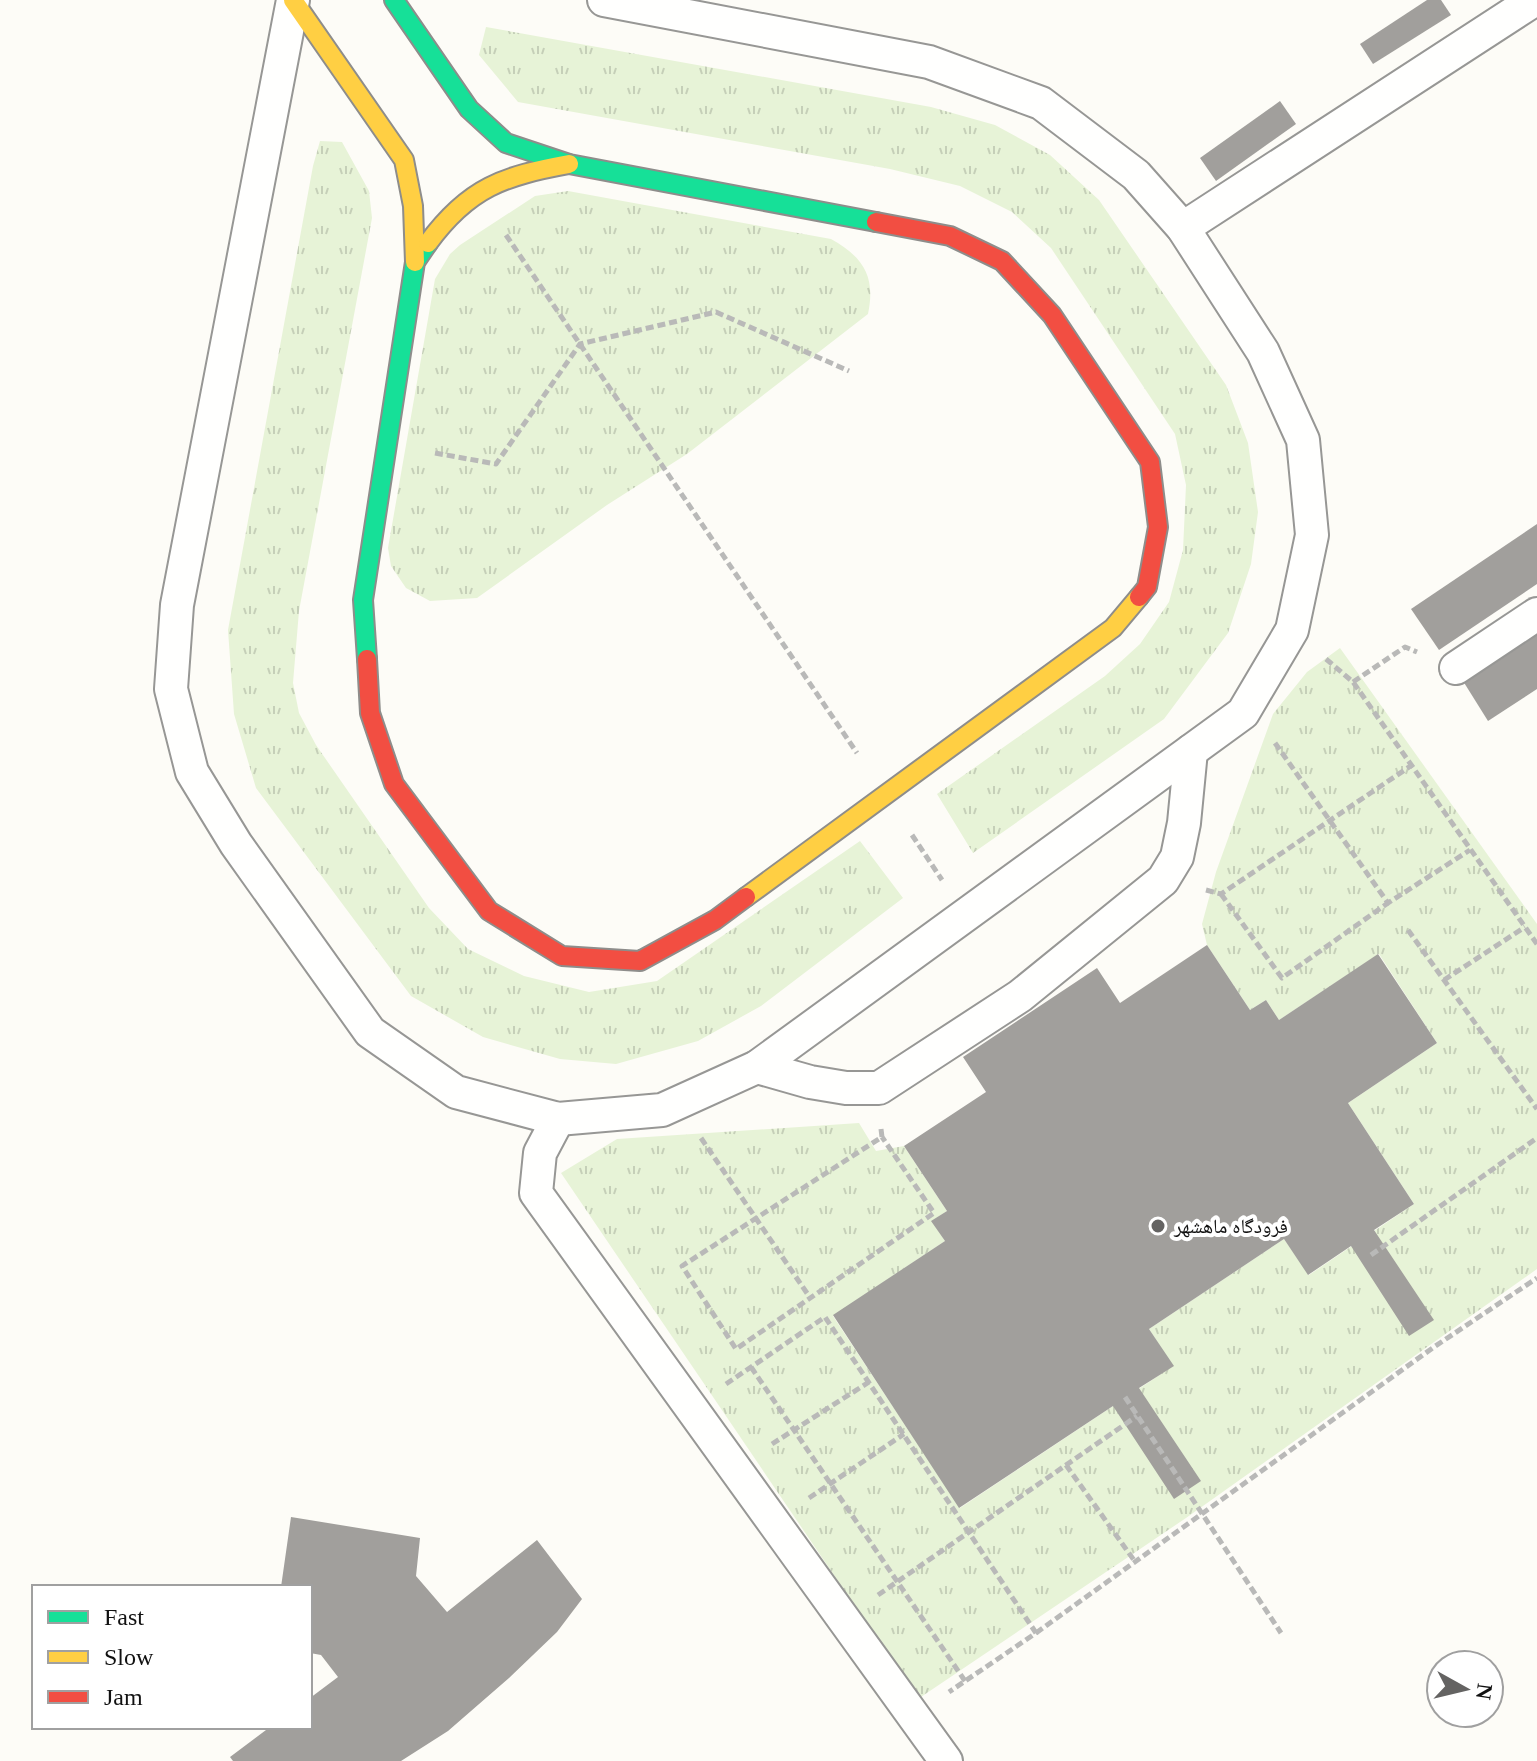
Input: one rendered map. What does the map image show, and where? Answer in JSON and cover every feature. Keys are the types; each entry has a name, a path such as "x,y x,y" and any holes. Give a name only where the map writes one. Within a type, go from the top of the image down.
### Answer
{"main road":[{"path":"293,0 404,160 413,206 415,262 363,600 370,713 394,784 489,911 562,956 640,961 715,920 1113,628 1147,587 1158,527 1150,462 1052,315 1002,261 950,236 569,164 506,143 469,109 394,0"},
{"path":"415,262 436,229 461,205 508,177 569,164"}],"lane":[{"path":"293,0 177,605 171,689 192,772 236,844 370,1032 456,1092 558,1119 662,1110 757,1067 1243,713 1292,630 1312,535 1303,440 1263,352 1183,228 1136,175 1041,103 929,62 604,0"},
{"path":"1183,228 1534,0"},
{"path":"1456,668 1537,614"},
{"path":"757,1067 810,1082 846,1088 879,1088 1020,996 1163,880 1177,857 1184,823 1191,751"},
{"path":"558,1119 540,1153 536,1193 946,1761"}],"path":[{"path":"478,195 965,915"},
{"path":"386,444 496,464 580,344 716,312 849,371"},
{"path":"1292,630 1353,682 1537,944"},
{"path":"1353,682 1405,647 1456,668"},
{"path":"1243,713 1267,732 1388,903"},
{"path":"1221,894 1412,765"},
{"path":"1163,880 1221,894 1282,978 1470,850"},
{"path":"1444,980 1525,927"},
{"path":"1408,930 1537,1109"},
{"path":"879,1088 882,1137 934,1213 736,1349 682,1266 882,1137"},
{"path":"676,1104 811,1299"},
{"path":"1371,1255 1537,1138"},
{"path":"913,1716 1136,1563 1434,1347 1537,1278"},
{"path":"692,1406 825,1317 1036,1633"},
{"path":"751,1367 965,1681"},
{"path":"735,1467 869,1382"},
{"path":"1125,1397 1281,1633"},
{"path":"844,1619 1137,1416"},
{"path":"774,1521 904,1434"},
{"path":"1066,1465 1136,1563"}],"green space":[{"path":"486,27 931,107 995,125 1050,155 1099,200 1226,385 1248,443 1258,512 1251,564 1228,633 1164,719 973,853 937,794 1105,676 1140,644 1169,602 1183,550 1186,485 1175,434 1051,248 1012,212 960,186 890,169 518,102 479,55"},
{"path":"320,141 342,142 369,191 372,218 299,611 293,683 299,713 316,745 429,908 468,949 524,976 589,992 657,981 860,841 903,898 761,1006 698,1041 616,1064 560,1059 483,1037 411,996 256,788 234,714 228,630"},
{"path":"568,191 831,239 851,253 864,269 870,289 868,314 687,454 607,505 477,598 430,601 406,588 391,566 388,548 435,279 450,254 460,245 535,196"},
{"path":"1340,648 1537,924 1537,1269 1186,1518 918,1699 561,1173 617,1139 859,1123 876,1151 904,1146 947,1211 932,1221 945,1241 833,1316 960,1508 1173,1366 1149,1329 1284,1239 1309,1275 1414,1204 1348,1103 1437,1043 1379,954 1279,1020 1266,1000 1250,1010 1207,945 1202,924 1216,872 1273,714 1307,672"}],"building":[{"path":"1427,0 1441,0 1451,15 1373,64 1360,44"},
{"path":"1280,101 1296,124 1216,181 1200,158"},
{"path":"1537,524 1537,584 1439,650 1411,609"},
{"path":"1537,632 1537,689 1488,721 1463,681"},
{"name":"فرودگاه ماهشهر","path":"1207,945 1250,1010 1266,1000 1279,1020 1378,954 1437,1043 1348,1103 1414,1204 1374,1230 1434,1320 1409,1336 1351,1246 1308,1275 1284,1239 1149,1329 1174,1366 1139,1388 1201,1481 1174,1499 1113,1406 959,1508 833,1315 945,1241 931,1221 947,1211 904,1146 986,1092 963,1057 1097,968 1120,1003"},
{"path":"291,1517 420,1538 416,1576 447,1612 537,1540 582,1599 557,1632 509,1678 448,1731 401,1761 233,1761 230,1757 267,1729 312,1729 312,1696 338,1677 321,1655 312,1653 312,1585 281,1585"}],"traffic: fast":[{"path":"394,0 469,109 506,143 569,164 876,222"},
{"path":"367,659 363,600 415,262 428,243"}],"traffic: slow":[{"path":"293,0 404,160 413,206 415,262"},
{"path":"428,243 458,209 490,187 525,174 569,164"},
{"path":"746,897 1113,628 1139,597"}],"traffic: jam":[{"path":"876,222 950,236 1002,261 1052,315 1150,462 1158,527 1147,587 1139,597"},
{"path":"367,659 370,713 394,784 489,911 562,956 640,961 715,920 746,897"}],"place":[{"name":"فرودگاه ماهشهر","path":"1158,1226"}]}
